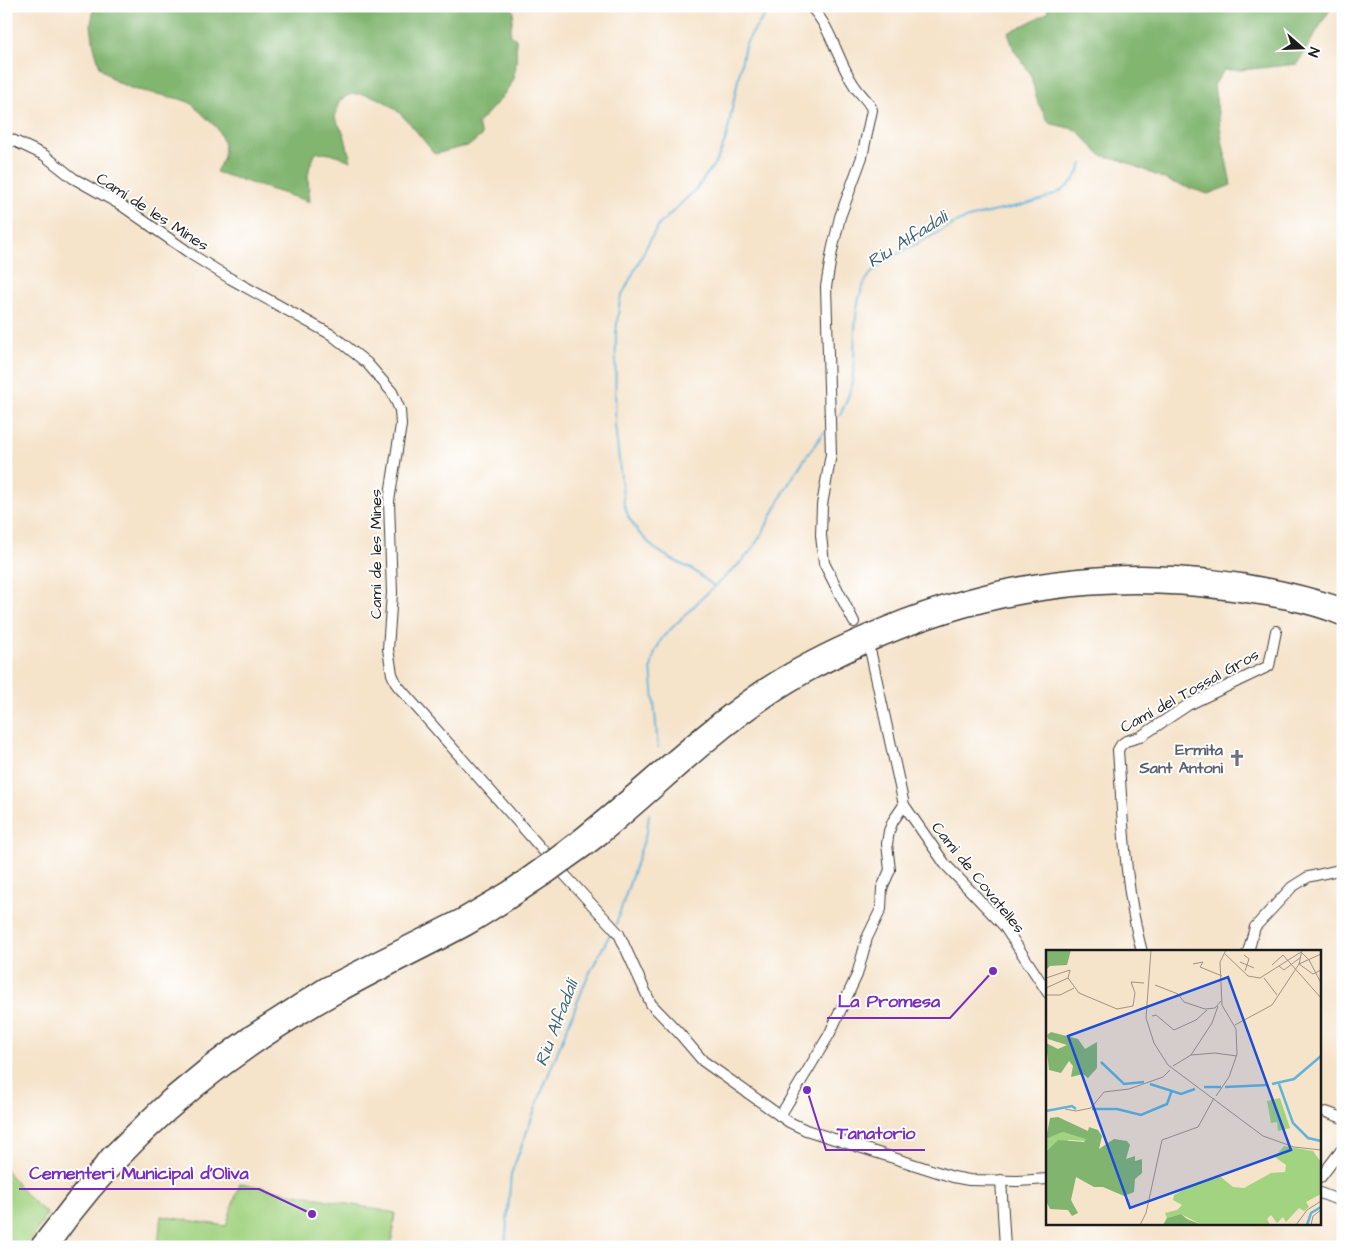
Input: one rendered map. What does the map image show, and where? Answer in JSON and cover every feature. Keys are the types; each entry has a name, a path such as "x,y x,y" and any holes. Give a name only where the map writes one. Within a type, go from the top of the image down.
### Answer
{"highway":[{"path":"50,1247 123,1157 181,1103 219,1071 256,1045 333,997 469,926 512,900 596,825 716,723 770,684 820,654 896,620 938,604 1036,580 1115,573 1205,577 1244,582 1300,593 1343,606"},
{"path":"37,1247 108,1156 169,1097 251,1033 324,986 461,917 603,835 708,745 768,698 842,656 900,629 992,601 1036,593 1120,584 1209,589 1249,594 1288,602 1343,618"}],"street":[{"path":"810,6 823,22 853,84 870,104 872,110 862,157 840,217 830,258 826,287 831,454 822,505 822,553 824,563 854,622"},
{"name":"Camí de les Mines","path":"6,137 44,155 73,178 121,205 194,256 332,334 367,363 392,392 400,410 401,425 389,501 392,593 388,649 392,674 397,685 554,864 620,934 651,1004 656,1011 679,1033 703,1061 780,1116"},
{"name":"Camí del Tossal Gros","path":"1141,950 1128,884 1118,750 1126,741 1140,737 1188,705 1269,666 1276,631"},
{"path":"871,654 904,806 893,821 889,831 887,844 890,870 882,888 881,909 867,938 857,975 829,1035 780,1116 798,1127 952,1177 970,1180 1028,1181 1046,1179"},
{"name":"Camì de Covatelles","path":"904,806 945,864 1004,926 1046,990"},
{"path":"1249,950 1255,927 1292,887 1308,876 1343,869"},
{"path":"1326,1112 1343,1118"},
{"path":"1322,1175 1343,1148"},
{"path":"1001,1180 1005,1247"},
{"path":"1322,1194 1343,1202"}],"green space":[{"path":"94,6 510,6 514,11 510,34 516,39 516,69 506,91 477,124 482,135 470,145 435,154 410,124 390,105 367,95 353,94 342,99 339,101 335,118 344,134 351,161 336,155 317,152 309,170 310,202 216,172 224,157 224,143 217,128 191,103 133,89 115,81 100,67 94,46 91,25"},
{"path":"1046,6 1332,6 1297,64 1224,70 1214,85 1231,185 1208,194 1174,183 1121,160 1100,155 1077,130 1049,123 1038,103 1030,73 1014,50 1008,33 1049,12"},
{"path":"6,1168 28,1197 47,1214 26,1247 6,1247"},
{"path":"240,1183 395,1213 391,1247 158,1247 161,1216 226,1226"}],"waterway":[{"path":"714,586 693,570 654,548 639,533 629,518 624,504 615,425 616,333 620,299 651,238 659,225 698,187 717,160 726,139 745,45 770,6"},
{"name":"Riu Alfadali","path":"840,415 852,381 855,324 859,297 869,276 882,264 899,253 960,221 1053,195 1066,187 1075,178 1082,164"},
{"path":"658,747 651,667 655,652 662,638 751,551 785,490 824,432"},
{"name":"Riu Alfadalí","path":"616,924 647,831 649,814"},
{"name":"Riu Alfadalí","path":"505,1247 511,1174 587,978 611,932"}],"place":[{"name":"Ermita Sant Antoni","path":"1237,758"},
{"name":"La Promesa","path":"993,971"},
{"name":"Tanatorio","path":"807,1090"},
{"name":"Cementeri Municipal d'Oliva","path":"312,1214"}]}
